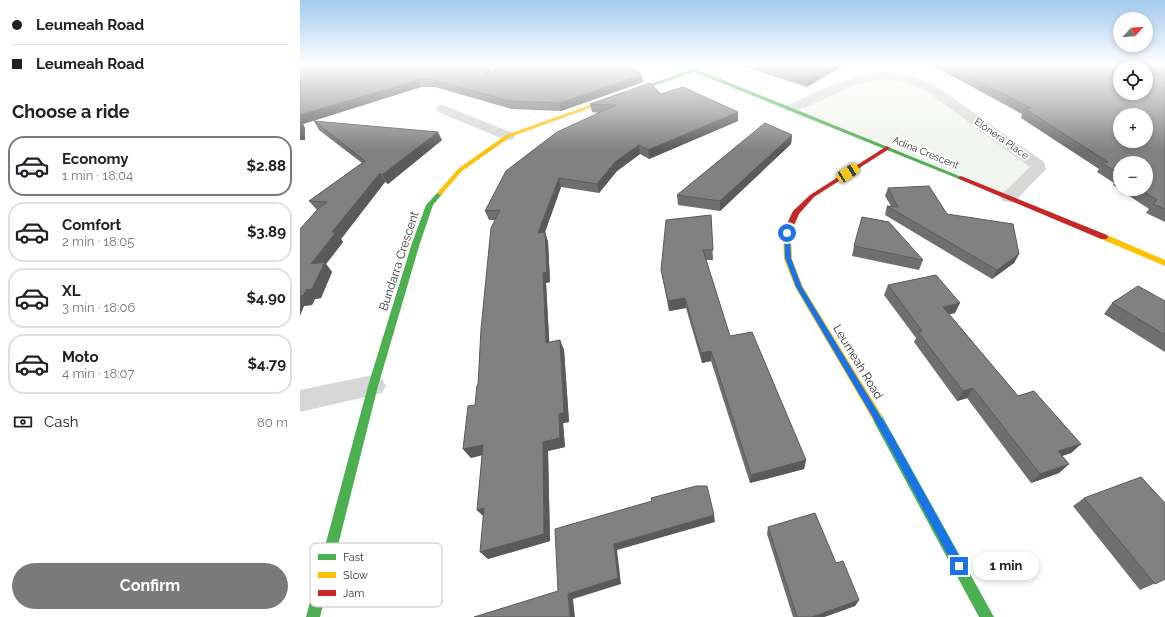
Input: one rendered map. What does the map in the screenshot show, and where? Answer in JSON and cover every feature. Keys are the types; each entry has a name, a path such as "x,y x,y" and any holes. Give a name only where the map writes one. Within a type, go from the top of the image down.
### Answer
{"street":[{"name":"Bundarra Crescent","path":"333,543 373,386 412,256 430,205 460,170 508,136 630,93"},
{"name":"Adina Crescent","path":"753,93 1009,197 1165,263"},
{"name":"Elonera Place","path":"792,108 829,93"},
{"name":"Elonera Place","path":"937,93 1038,165 1038,169 1009,197"},
{"path":"443,109 508,136"},
{"name":"Leumeah Road","path":"887,148 812,196 796,213 787,233 788,258 799,287 889,437 987,617"},
{"path":"300,401 373,386"},
{"name":"Bundarra Crescent","path":"314,617 317,607"}],"shaded area":[{"path":"835,93 931,93 1038,165 1009,197 792,109"}],"building":[{"path":"300,93 375,93 300,115"},
{"path":"480,93 589,93 559,103 509,101"},
{"path":"622,93 661,94 696,93 738,112 648,150 639,145 615,162 597,184 559,178 538,233 545,232 547,272 543,273 546,343 560,340 564,413 559,414 560,438 543,442 544,534 480,552 484,508 477,510 483,445 463,449 468,406 475,405 478,385 481,329 491,228 500,210 485,211 506,171 557,132 616,105 590,104"},
{"path":"1002,93 1113,93 1113,100 1153,100 1153,93 1165,93 1165,209 1153,204 1157,200 1150,196 1153,196 1153,156 1113,156 1113,170 1102,163 1108,162 1025,109 1031,108"},
{"path":"314,121 438,132 382,175 380,173 332,232 336,232 311,264 325,262 312,289 306,290 304,295 300,296 300,229 318,209 327,202 309,201 365,161"},
{"path":"765,123 792,135 720,201 677,195"},
{"path":"929,186 947,214 1013,224 1019,254 997,270 887,206 898,207 888,188"},
{"path":"711,215 713,250 703,250 730,336 752,332 806,460 751,475 711,351 701,353 685,298 668,301 661,270 666,220"},
{"path":"862,217 889,222 923,260 854,246"},
{"path":"936,275 960,303 943,307 1018,396 1034,391 1081,444 1058,451 1069,464 1040,474 973,388 963,391 918,332 922,331 888,285"},
{"path":"1138,286 1165,301 1165,335 1112,303"},
{"path":"1141,477 1165,503 1165,579 1155,584 1084,498"},
{"path":"696,486 707,486 714,515 614,544 618,578 568,594 570,617 474,617 558,591 555,529 652,501 651,498"},
{"path":"815,513 836,563 843,561 859,600 812,617 797,617 768,527"}],"traffic: fast":[{"path":"750,93 961,178"},
{"path":"332,543 373,386 416,243 430,205 440,193"},
{"path":"877,417 987,617"},
{"path":"313,617 316,607"}],"traffic: slow":[{"path":"440,193 460,170 508,136 629,93"},
{"path":"789,228 787,233 788,259 799,287 877,417"},
{"path":"1104,237 1165,263"}],"traffic: jam":[{"path":"789,228 796,213 812,196 887,148"},
{"path":"961,178 1104,237"}],"route":[{"path":"787,233 788,258 799,287 889,437 959,566"}]}
